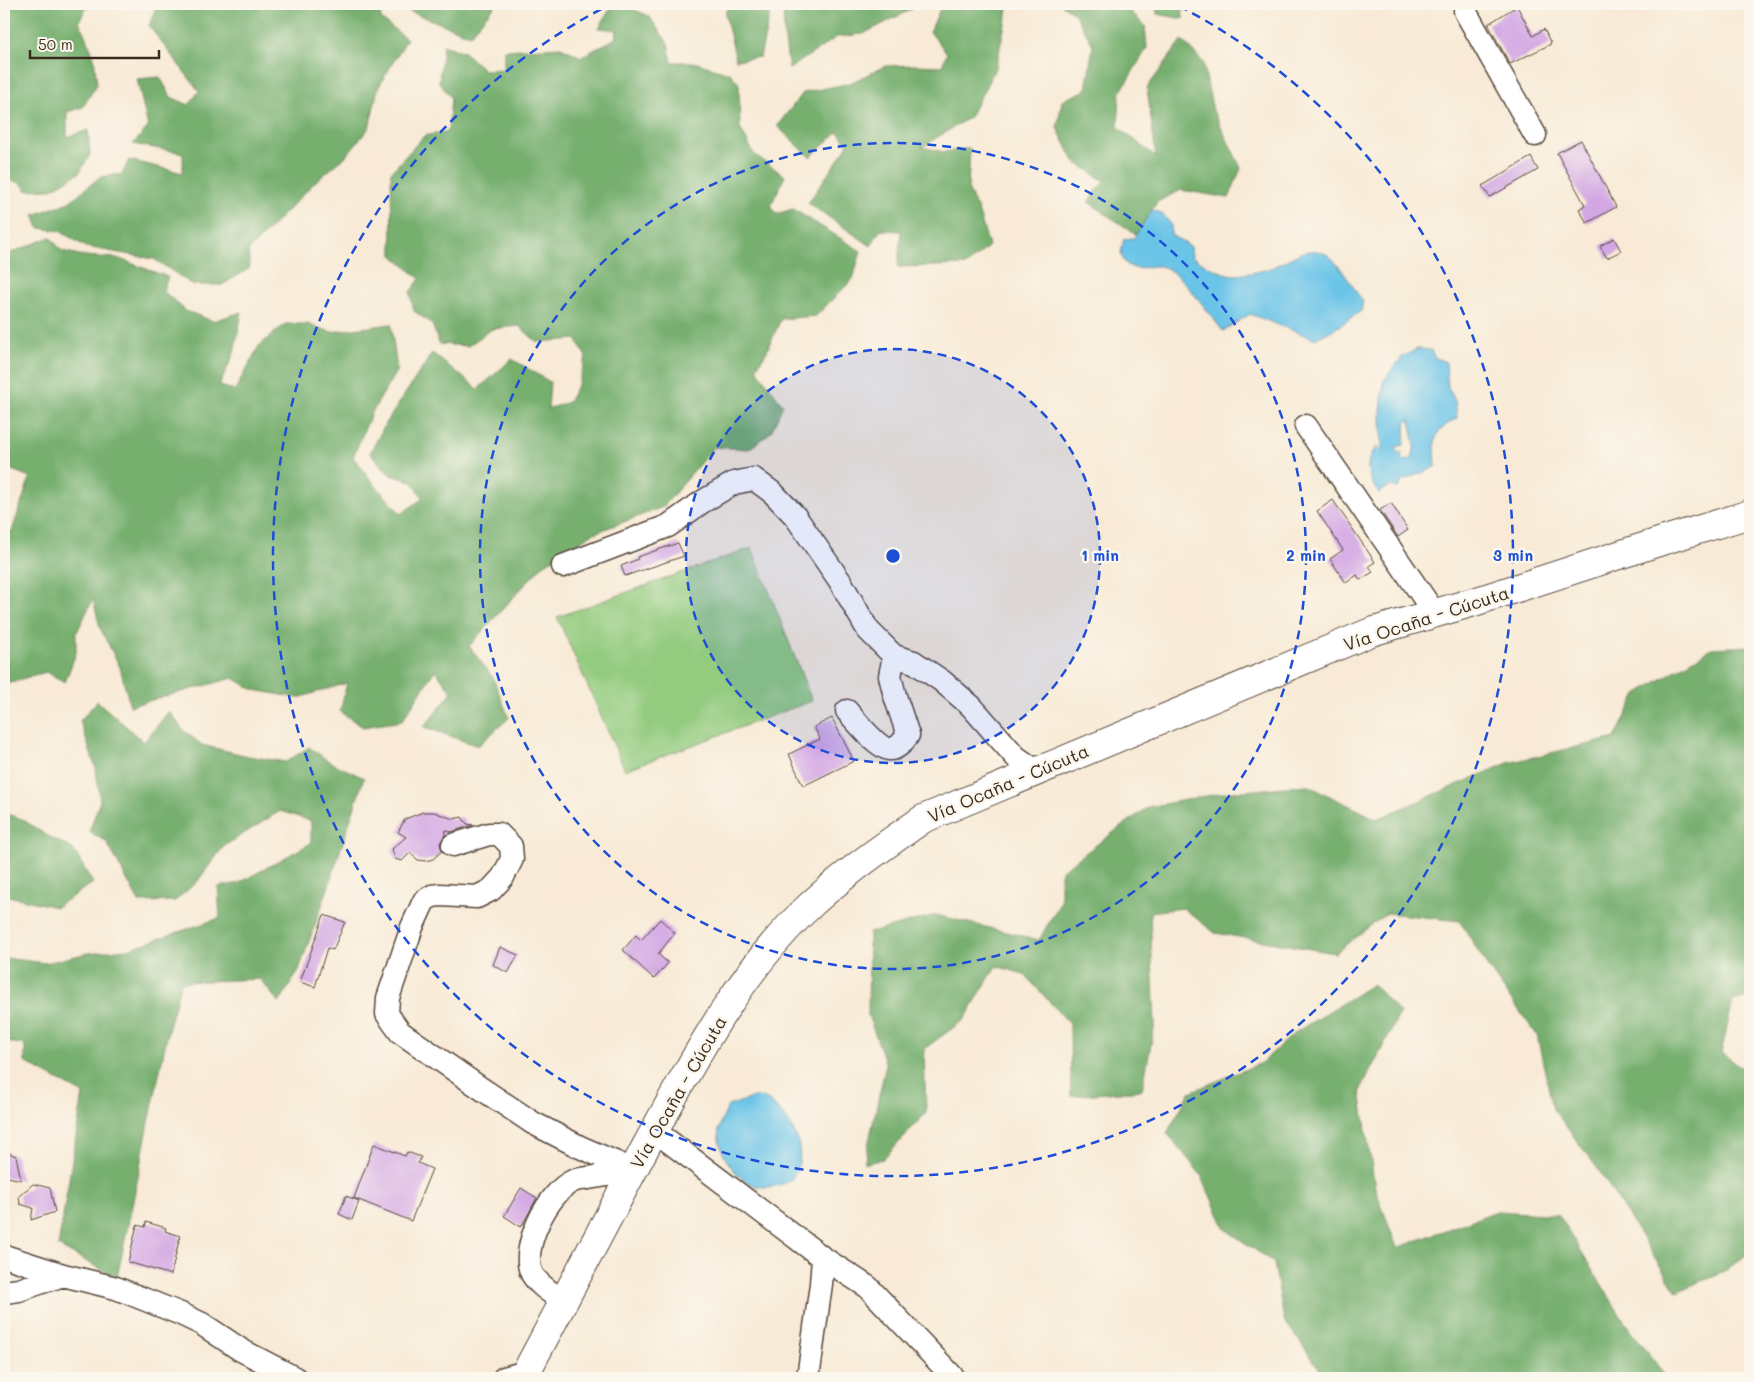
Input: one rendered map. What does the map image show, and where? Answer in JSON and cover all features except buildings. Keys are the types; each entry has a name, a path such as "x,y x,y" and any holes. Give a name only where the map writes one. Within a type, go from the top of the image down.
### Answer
{"main road":[{"name":"Vía Ocaña - Cúcuta","path":"518,1376 564,1301 704,1041 754,967 801,914 860,863 923,819 1371,632 1477,601 1750,514"}],"street":[{"path":"1467,4 1465,11 1535,135"},
{"path":"1306,426 1435,614"},
{"path":"563,566 668,526 702,502 734,483 754,479 773,493 795,516 840,581 868,630 894,656 914,662 942,681 970,706 1016,757 1036,771"},
{"path":"847,711 881,746 890,749 904,741 908,735 890,676 894,656"},
{"path":"452,845 489,834 499,834 511,846 512,859 503,877 497,884 477,898 440,895 432,896 424,901 412,927 388,998 387,1014 400,1032 533,1123 580,1147 634,1170"},
{"path":"654,1131 823,1258 868,1287 954,1378"},
{"path":"564,1301 538,1283 531,1272 529,1250 534,1230 546,1209 560,1191 572,1181 634,1170"},
{"path":"4,1256 63,1275 116,1288 181,1314 202,1324 283,1376"},
{"path":"808,1378 823,1258"},
{"path":"4,1292 19,1290 63,1275"}],"green space":[{"path":"4,4 89,4 79,21 94,57 97,84 83,107 67,112 67,137 88,130 90,155 79,173 52,189 26,190 21,183 4,179"},
{"path":"157,4 379,4 381,19 407,39 378,88 369,128 344,158 316,181 248,251 250,268 222,285 193,285 154,259 86,247 60,231 39,228 34,215 69,202 100,177 122,174 129,160 183,173 183,153 133,144 148,127 137,79 160,77 171,97 189,105 199,91 149,26"},
{"path":"393,4 496,4 470,35"},
{"path":"613,4 621,4 649,16 668,43 672,62 693,62 730,73 739,84 740,128 754,154 785,176 771,205 776,214 793,209 861,251 853,279 816,316 781,319 766,353 756,368 783,405 771,432 749,449 714,447 663,507 592,534 542,566 469,646 493,678 509,718 478,746 424,727 452,692 435,670 402,721 363,727 340,712 347,683 298,698 254,690 233,678 130,706 120,667 100,628 93,599 76,634 76,653 65,682 46,672 4,684 4,531 12,531 30,477 4,467 4,258 13,252 50,237 62,251 84,256 117,258 168,277 163,291 186,311 213,321 242,312 234,353 219,386 235,390 259,346 285,324 307,324 331,332 391,324 397,370 371,414 353,457 401,514 423,498 412,481 390,475 370,453 386,423 432,353 478,389 512,359 550,382 548,409 568,402 578,384 586,357 576,339 537,342 519,326 492,329 468,346 439,344 432,324 414,311 410,292 420,279 392,255 391,172 424,136 448,131 451,98 439,82 443,45 464,52 484,70 504,69 504,50 561,47 581,57 616,38 617,30 599,28"},
{"path":"729,4 772,4 760,57 736,60 725,14"},
{"path":"783,4 916,4 914,8 863,34 837,37 789,69 784,35"},
{"path":"942,4 1009,4 996,67 970,117 922,147 944,152 970,148 968,189 978,210 989,246 967,265 898,267 901,231 880,230 871,246 808,203 848,145 838,132 810,157 777,126 803,93 850,83 885,66 942,66 947,53 930,32"},
{"path":"1061,4 1123,4 1145,26 1147,48 1120,93 1118,127 1156,157 1147,88 1182,40 1203,62 1213,111 1241,168 1229,198 1181,190 1157,202 1137,235 1088,202 1104,181 1074,161 1057,128 1062,101 1086,90 1093,45 1074,13"},
{"path":"1156,4 1182,4 1183,19 1157,14"},
{"path":"752,548 812,701 625,770 557,617"},
{"path":"1750,646 1750,998 1733,1001 1721,1053 1750,1073 1750,1252 1726,1270 1677,1292 1598,1169 1553,1109 1537,1035 1487,966 1460,921 1387,913 1335,953 1215,933 1183,908 1150,912 1155,1024 1142,1090 1071,1096 1070,1024 1024,974 996,966 965,1019 924,1049 926,1113 883,1159 864,1164 886,1064 868,1015 869,933 936,915 1039,940 1061,901 1061,871 1148,807 1223,793 1307,785 1377,819 1508,763 1615,738 1637,694 1712,648"},
{"path":"97,701 144,742 169,711 183,730 202,745 248,756 286,762 309,747 330,762 364,778 299,970 279,1003 260,979 181,982 168,1031 117,1278 58,1246 83,1094 25,1062 25,1045 9,1042 4,1045 4,958 46,963 88,953 128,949 220,918 218,887 239,883 311,843 311,821 280,811 224,846 197,882 175,901 139,902 106,841 89,832 100,801 96,769 80,721"},
{"path":"4,813 22,819 46,835 73,849 93,883 56,907 4,895"},
{"path":"1373,984 1400,1013 1360,1091 1375,1188 1397,1248 1497,1211 1559,1215 1624,1321 1667,1378 1326,1378 1284,1320 1274,1263 1225,1229 1201,1175 1167,1133 1190,1092 1261,1063 1296,1032"}],"water":[{"path":"1152,210 1161,213 1171,224 1171,235 1191,247 1192,257 1223,273 1234,275 1265,270 1298,254 1313,251 1321,252 1333,260 1352,285 1363,302 1361,311 1336,328 1315,339 1250,314 1223,331 1187,286 1171,271 1159,266 1133,268 1122,258 1121,253 1124,239 1134,238"},
{"path":"1417,349 1431,350 1434,357 1446,362 1448,388 1455,400 1457,418 1438,433 1435,443 1436,467 1402,481 1398,488 1390,486 1379,493 1372,482 1368,470 1369,458 1377,447 1382,452 1381,411 1384,381 1402,357","holes":["1410,420 1415,445 1412,459 1404,461 1401,458 1402,453 1397,452 1396,447 1404,445 1406,422"]},
{"path":"762,1097 784,1116 795,1134 800,1153 798,1165 791,1181 770,1187 761,1187 749,1183 735,1171 724,1155 719,1136 719,1128 728,1106"}]}
